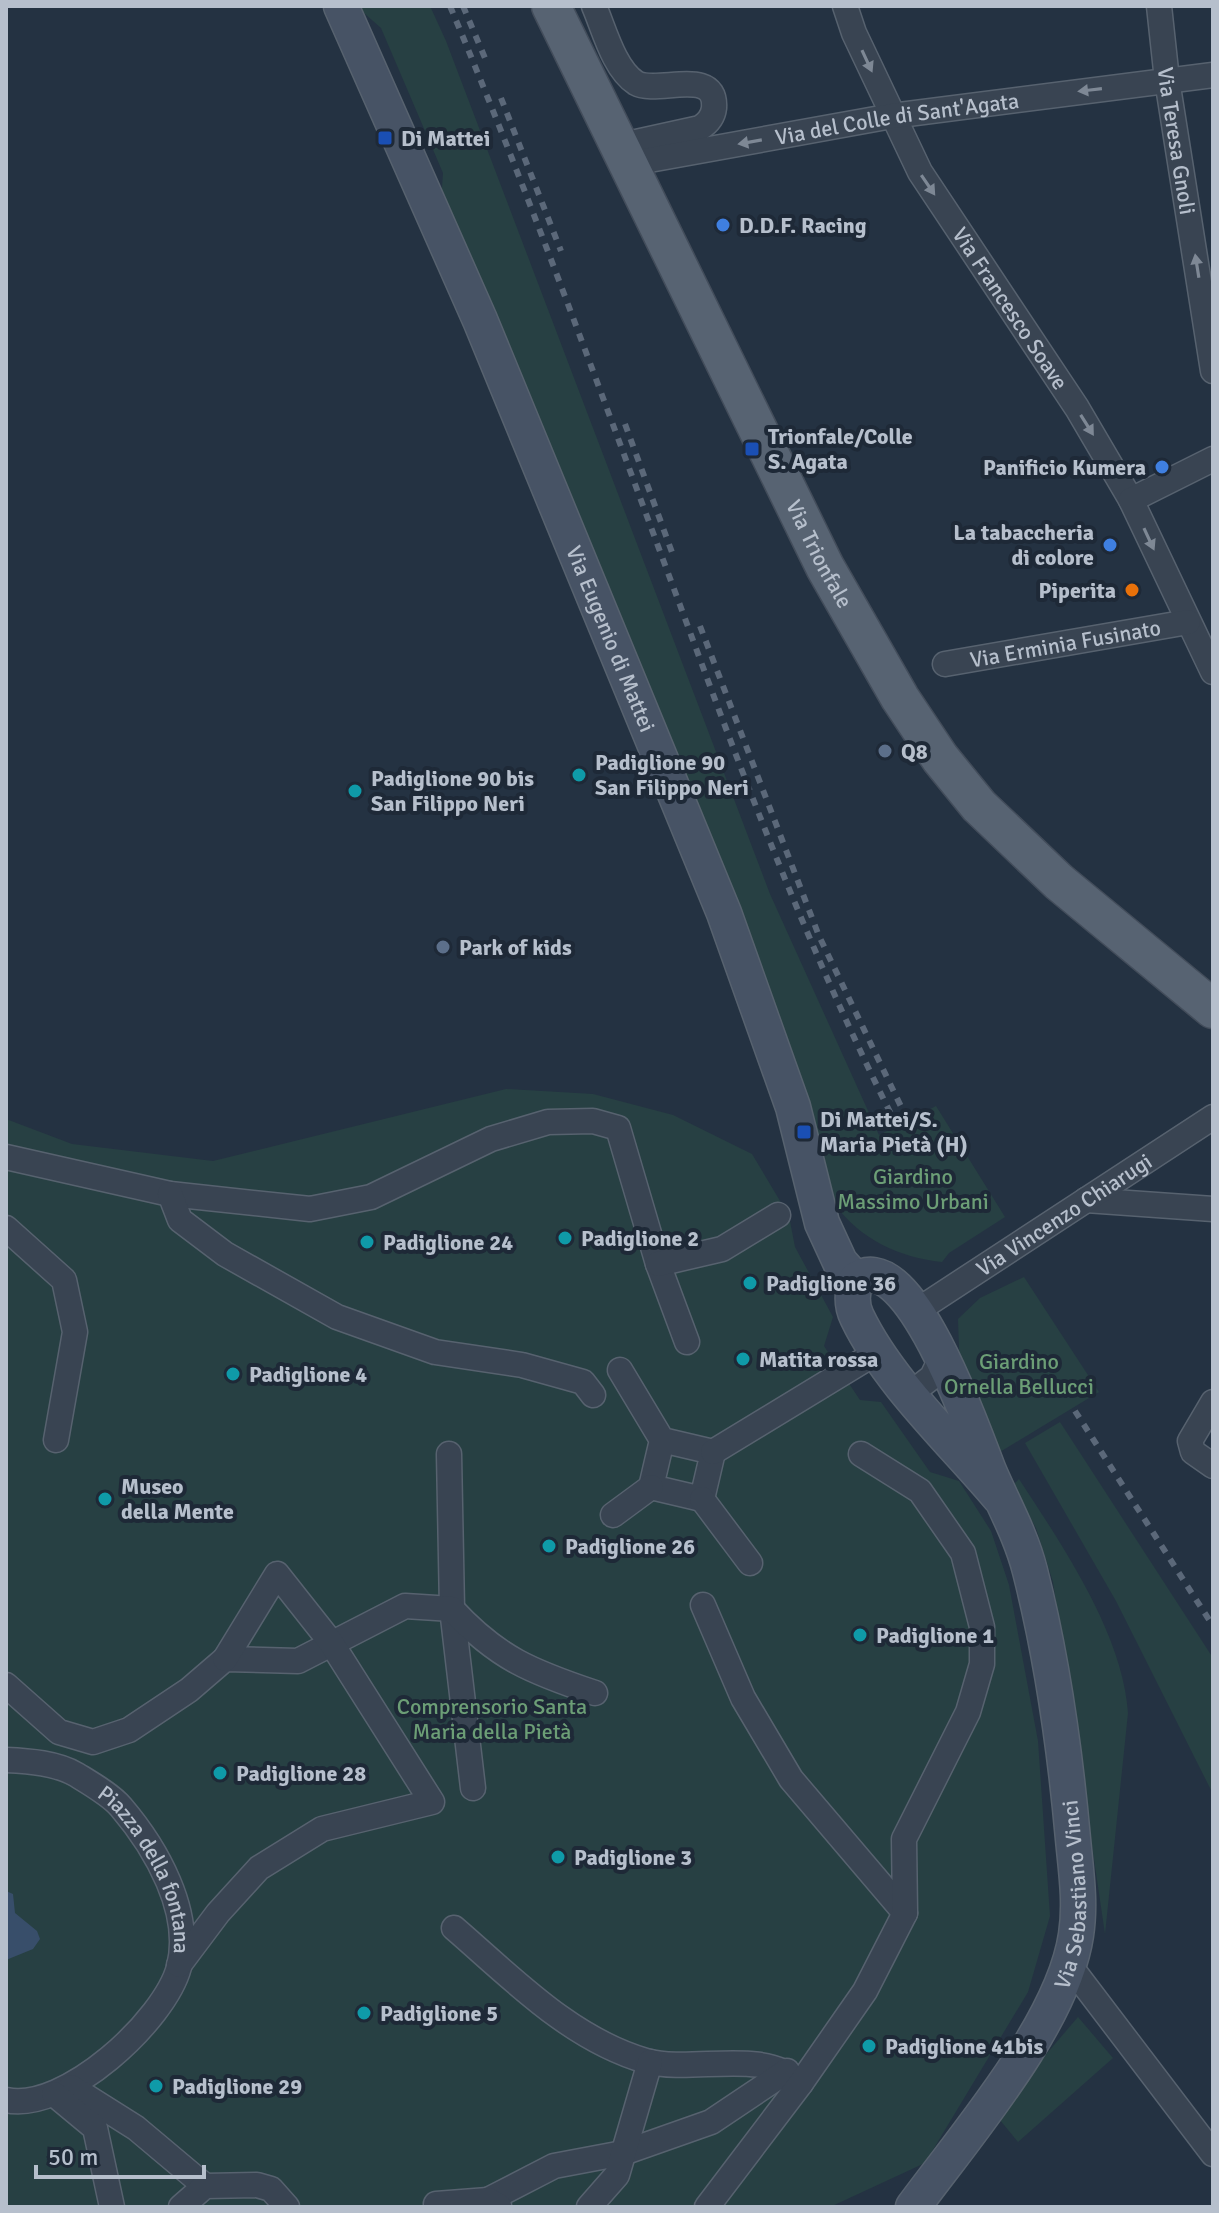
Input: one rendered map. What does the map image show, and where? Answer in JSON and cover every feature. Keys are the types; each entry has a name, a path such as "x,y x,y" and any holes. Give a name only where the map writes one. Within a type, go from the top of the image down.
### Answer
{"main road":[{"name":"Via Trionfale","path":"551,6 832,581 930,744 1004,832 1059,882 1213,1009"}],"street":[{"name":"Via Eugenio di Mattei","path":"341,6 480,320 724,913 793,1107 822,1223 840,1262 856,1280"},
{"path":"594,6 625,73 635,82 650,88 693,83 707,89 714,103 709,120 700,128 623,155"},
{"name":"Via Francesco Soave","path":"845,6 892,116 925,180 1077,408 1131,500 1213,672"},
{"name":"Via Teresa Gnoli","path":"1159,6 1167,80 1213,371"},
{"name":"Via del Colle di Sant'Agata","path":"623,155 892,116 1213,75"},
{"path":"1131,500 1213,459"},
{"name":"Via Erminia Fusinato","path":"945,664 1188,622"},
{"name":"Via Vincenzo Chiarugi","path":"915,1312 1213,1117"},
{"path":"6,1157 170,1194 310,1209 371,1197 491,1139 548,1122 593,1121 618,1128 658,1264 687,1342"},
{"path":"1145,1159 1145,1186 1154,1203"},
{"path":"170,1194 180,1220 202,1237 337,1317 435,1352 522,1365 583,1382 593,1395"},
{"path":"1086,1200 1213,1209"},
{"path":"658,1264 722,1249 778,1215"},
{"path":"6,1228 64,1280 75,1332 56,1440"},
{"name":"Via Sebastiano Vinci","path":"913,2207 1028,2044 1070,1966 1078,1902 1058,1722 1022,1540 1000,1498 943,1354 896,1285 884,1277 869,1274 856,1280 852,1294 856,1315 879,1351 910,1394 1000,1498"},
{"path":"662,1440 713,1452 879,1351"},
{"path":"910,1394 932,1377 943,1354"},
{"path":"613,1515 651,1487 662,1440 620,1370"},
{"path":"1213,1402 1190,1441 1193,1452 1213,1466"},
{"path":"702,1499 713,1452"},
{"path":"449,1454 452,1609 473,1788"},
{"path":"707,2207 794,2077 865,1991 905,1913 904,1839 968,1712 982,1664 982,1627 963,1553 920,1491 861,1454"},
{"path":"651,1487 702,1499 750,1563"},
{"path":"6,1685 59,1732 93,1742 129,1730 189,1690 225,1659 277,1574 330,1641 432,1802 322,1829 259,1868 218,1913 179,1965"},
{"path":"703,1605 743,1698 791,1779 905,1913"},
{"path":"225,1659 298,1661 330,1641 405,1606 452,1609 481,1641 538,1674 595,1693"},
{"path":"74,1773 93,1742"},
{"name":"Piazza della fontana","path":"6,1760 32,1761 74,1773 120,1805 174,1888 183,1930 179,1965 171,1987 123,2046 62,2090 15,2102 6,2100"},
{"path":"174,1888 188,1910 197,1915 218,1913"},
{"path":"454,1928 555,2016 650,2062 719,2063 794,2077"},
{"path":"1070,1966 1213,2154"},
{"path":"589,2207 617,2175 650,2062"},
{"path":"436,2204 494,2204 554,2166 623,2153 711,2122 794,2077"},
{"path":"62,2090 136,2128 205,2186"},
{"path":"62,2090 95,2128 112,2207"},
{"path":"181,2207 205,2186 257,2185 271,2189 287,2207"}],"green space":[{"name":"Giardino Massimo Urbani","path":"356,6 430,6 446,41 770,894 879,1135 936,1106 1005,1217 949,1253 942,1262 911,1256 882,1245 857,1228 835,1205 441,203 443,173 381,28"},
{"name":"Comprensorio Santa Maria della Pietà","path":"506,1089 593,1094 673,1115 752,1154 789,1216 795,1247 833,1317 824,1346 860,1400 881,1402 930,1472 959,1481 991,1531 1009,1585 1038,1741 1050,1916 1028,1992 925,2163 830,2207 6,2207 6,1119 72,1144 213,1161"},
{"name":"Giardino Ornella Bellucci","path":"1024,1277 1099,1392 990,1458 960,1375 958,1319 980,1298"},
{"path":"1060,1422 1213,1658 1213,1794 1116,1601 1025,1443"},
{"path":"1019,1479 1088,1591 1115,1652 1124,1683 1128,1713 1105,1934 1053,1582 1036,1528 1012,1486"},
{"path":"1078,2017 1113,2058 1018,2142 995,2114"}],"water":[{"path":"6,1891 13,1894 15,1913 37,1931 40,1939 33,1949 6,1960"}],"railway":[{"path":"450,6 539,229 754,803 807,933 896,1124"},
{"path":"463,6 485,58"},
{"path":"501,98 561,251"},
{"path":"625,424 673,555"},
{"path":"700,626 819,936 907,1119"},
{"path":"1075,1411 1213,1626"}],"place":[{"name":"Di Mattei","path":"385,138"},
{"name":"D.D.F. Racing","path":"723,225"},
{"name":"Trionfale/Colle S. Agata","path":"752,449"},
{"name":"Panificio Kumera","path":"1162,467"},
{"name":"La tabaccheria di colore","path":"1110,545"},
{"name":"Piperita","path":"1132,590"},
{"name":"Q8","path":"885,751"},
{"name":"Padiglione 90 San Filippo Neri","path":"579,775"},
{"name":"Padiglione 90 bis San Filippo Neri","path":"355,791"},
{"name":"Park of kids","path":"443,947"},
{"name":"Di Mattei/S. Maria Pietà (H)","path":"804,1132"},
{"name":"Padiglione 2","path":"565,1238"},
{"name":"Padiglione 24","path":"367,1242"},
{"name":"Padiglione 36","path":"750,1283"},
{"name":"Matita rossa","path":"743,1359"},
{"name":"Padiglione 4","path":"233,1374"},
{"name":"Museo della Mente","path":"105,1499"},
{"name":"Padiglione 26","path":"549,1546"},
{"name":"Padiglione 1","path":"860,1635"},
{"name":"Padiglione 28","path":"220,1773"},
{"name":"Padiglione 3","path":"558,1857"},
{"name":"Padiglione 5","path":"364,2013"},
{"name":"Padiglione 41bis","path":"869,2046"},
{"name":"Padiglione 29","path":"156,2086"}]}
